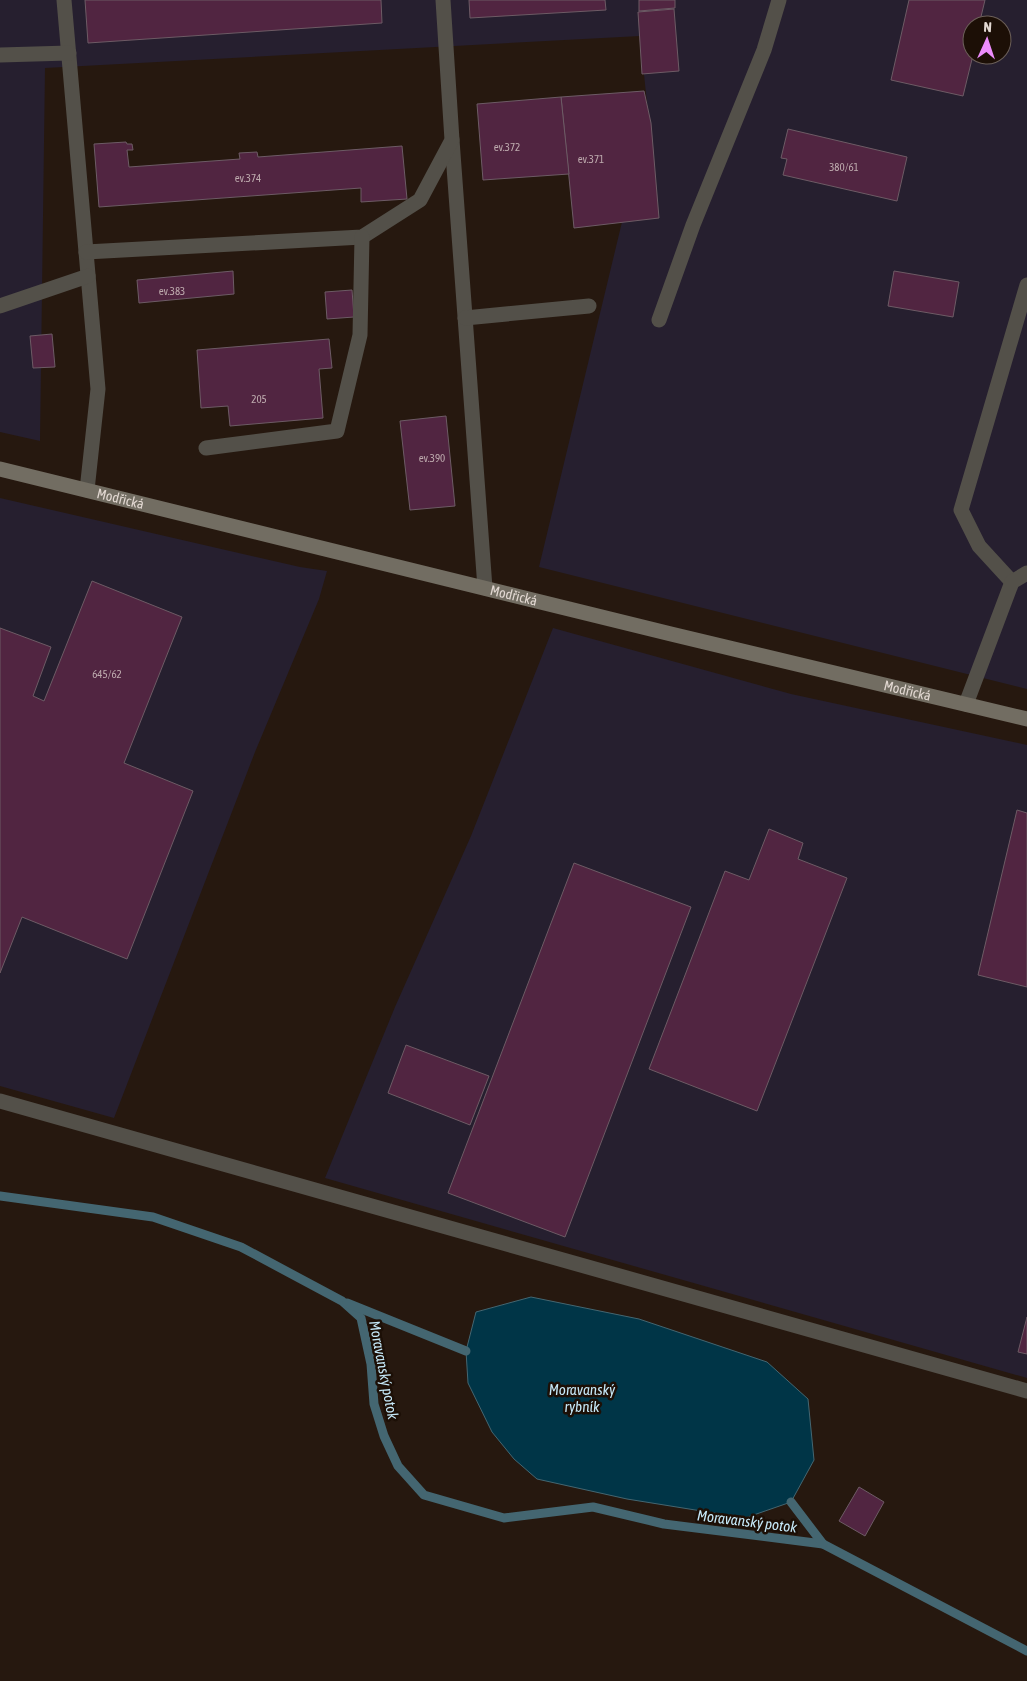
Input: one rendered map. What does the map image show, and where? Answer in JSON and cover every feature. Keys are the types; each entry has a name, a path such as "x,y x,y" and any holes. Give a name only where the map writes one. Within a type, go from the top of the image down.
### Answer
{"street":[{"path":"64,0 98,389 87,490"},
{"path":"443,0 485,588"},
{"path":"659,320 694,225 764,50 779,0"},
{"path":"0,55 69,52"},
{"path":"86,252 362,237 420,200 452,140"},
{"path":"206,448 337,431 360,335 362,237"},
{"path":"0,306 88,276"},
{"path":"1012,582 979,546 962,510 1027,285"},
{"path":"465,318 590,306"},
{"name":"Modřická","path":"0,469 1027,719"},
{"path":"966,704 1012,582 1027,573"},
{"path":"0,1100 1027,1391"}],"shaded area":[{"path":"0,0 1027,0 1027,689 539,567 622,222 659,218 640,36 45,68 40,441 0,432"},
{"path":"0,498 300,567 327,571 319,599 255,752 114,1118 0,1086"},
{"path":"553,628 791,694 1027,745 1027,1378 325,1178 395,1007 471,836"}],"water":[{"name":"Moravanský rybník","path":"531,1297 639,1319 767,1362 808,1399 814,1460 791,1502 745,1518 627,1499 537,1479 514,1459 492,1432 468,1383 466,1351 476,1312"}],"building":[{"path":"85,0 381,0 382,23 88,43"},
{"path":"469,0 605,0 606,10 470,18"},
{"path":"639,0 675,0 675,8 639,11"},
{"path":"909,0 985,0 981,15 962,15 962,65 971,65 963,96 891,80"},
{"path":"674,9 679,71 642,74 638,12"},
{"path":"644,91 651,123 659,218 574,228 561,97"},
{"path":"561,97 569,174 483,180 477,104"},
{"path":"788,129 907,157 897,201 783,175 787,159 781,158"},
{"path":"126,142 127,144 132,144 133,150 127,150 129,167 240,159 239,153 257,152 258,157 402,146 407,199 361,202 361,188 99,207 94,144"},
{"path":"233,271 234,294 139,303 137,280"},
{"path":"894,271 959,282 953,317 888,306"},
{"path":"352,290 354,317 327,319 325,292"},
{"path":"52,334 55,367 33,368 30,336"},
{"path":"329,339 332,368 319,369 323,418 230,426 228,406 201,408 197,350"},
{"path":"446,416 455,506 410,510 400,421"},
{"path":"92,581 182,617 124,763 193,791 127,959 22,917 0,973 0,628 51,647 33,696 44,701"},
{"path":"1017,810 1027,813 1027,987 978,975"},
{"path":"769,829 803,843 798,859 847,878 757,1111 649,1069 725,871 749,880"},
{"path":"574,863 691,907 565,1237 448,1193"},
{"path":"406,1045 489,1076 470,1125 388,1093"},
{"path":"1027,1317 1027,1354 1018,1352"},
{"path":"859,1487 884,1502 865,1536 839,1521"}],"waterway":[{"name":"Moravanský potok","path":"0,1196 153,1217 241,1247 342,1301 361,1318 371,1364 374,1404 384,1436 398,1466 424,1495 504,1518 593,1507 664,1524 823,1544 1027,1651"},
{"path":"347,1303 466,1351"},
{"path":"791,1502 823,1544"}]}
